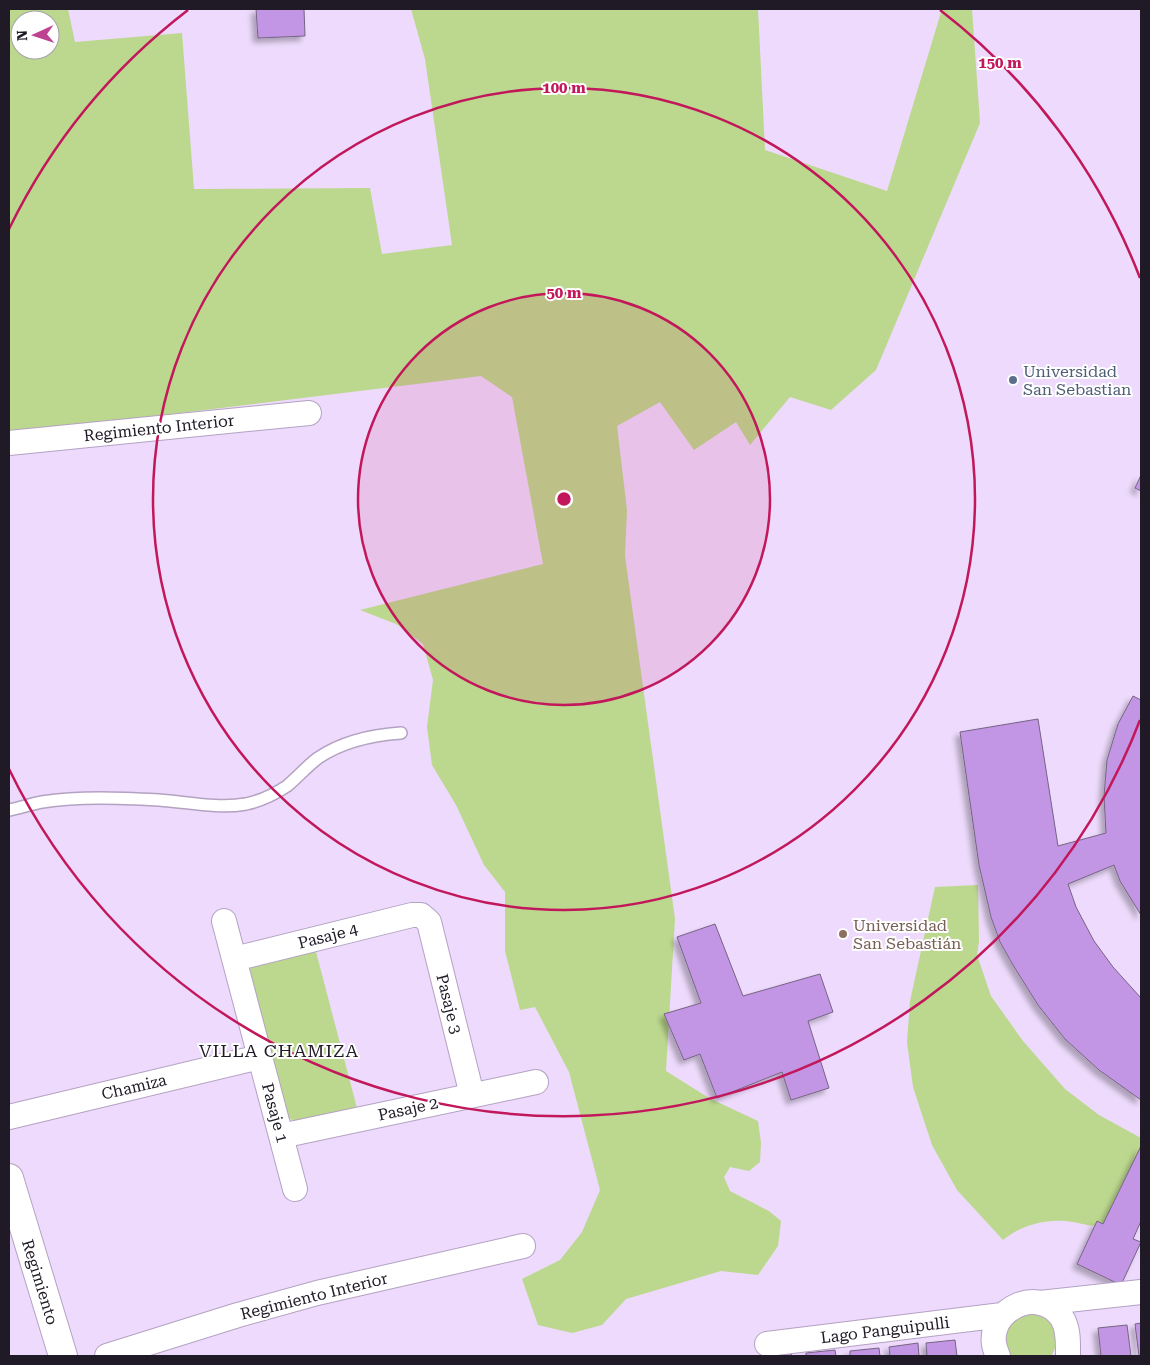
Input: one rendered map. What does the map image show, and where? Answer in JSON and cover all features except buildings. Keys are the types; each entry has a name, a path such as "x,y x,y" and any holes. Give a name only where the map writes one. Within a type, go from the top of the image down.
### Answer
{"main road":[{"name":"Regimiento","path":"9,1178 63,1356"}],"street":[{"name":"Regimiento Interior","path":"9,443 309,413"},
{"name":"Pasaje 4","path":"234,959 412,915 421,915"},
{"name":"Pasaje 3","path":"421,915 429,922 472,1095"},
{"name":"Pasaje 1","path":"224,921 294,1189"},
{"name":"Chamiza","path":"9,1117 260,1057"},
{"name":"Pasaje 2","path":"281,1136 536,1082"},
{"name":"Regimiento Interior","path":"107,1356 238,1315 317,1293 523,1246"},
{"path":"998,1356 994,1341 996,1327 1002,1315 1013,1306 1026,1302 1040,1303 1141,1292"},
{"path":"1040,1303 1052,1308 1062,1318 1067,1331 1067,1352"},
{"name":"Lago Panguipulli","path":"767,1344 1002,1315"}],"lane":[{"path":"9,810 42,802 104,799 192,802 210,806 248,803 262,799 288,785 320,757 338,747 358,739 379,734 401,733"}],"green space":[{"path":"9,9 68,9 75,42 182,33 194,189 370,188 382,254 452,245 425,59 411,9 758,9 765,150 887,191 942,9 972,9 980,123 876,370 831,410 790,397 750,445 736,422 694,450 660,402 617,426 627,510 625,556 675,919 666,1071 709,1098 758,1121 761,1143 760,1162 749,1171 730,1167 724,1177 730,1191 769,1211 781,1221 778,1246 758,1275 721,1271 626,1299 602,1325 572,1333 538,1325 522,1279 560,1260 582,1232 600,1190 569,1072 535,1007 520,1010 505,951 505,892 484,865 456,805 432,765 427,727 433,680 423,644 396,624 360,610 543,564 512,397 481,376 9,434"},
{"path":"978,885 979,941 977,955 991,996 1023,1041 1065,1089 1099,1115 1141,1138 1141,1146 1103,1224 1092,1226 1064,1221 1045,1222 1027,1226 1003,1240 957,1190 932,1145 913,1087 907,1042 910,1001 935,887"},
{"path":"315,948 357,1108 295,1121 284,1113 249,970 252,966"},
{"path":"1033,1313 1046,1320 1055,1330 1057,1342 1055,1349 1051,1356 1011,1356 1006,1341 1008,1328 1018,1318"}],"place":[{"name":"Universidad San Sebastian","path":"1013,380"},
{"name":"Universidad San Sebastián","path":"843,934"}],"district":[{"name":"VILLA CHAMIZA","path":"279,1050"}]}
